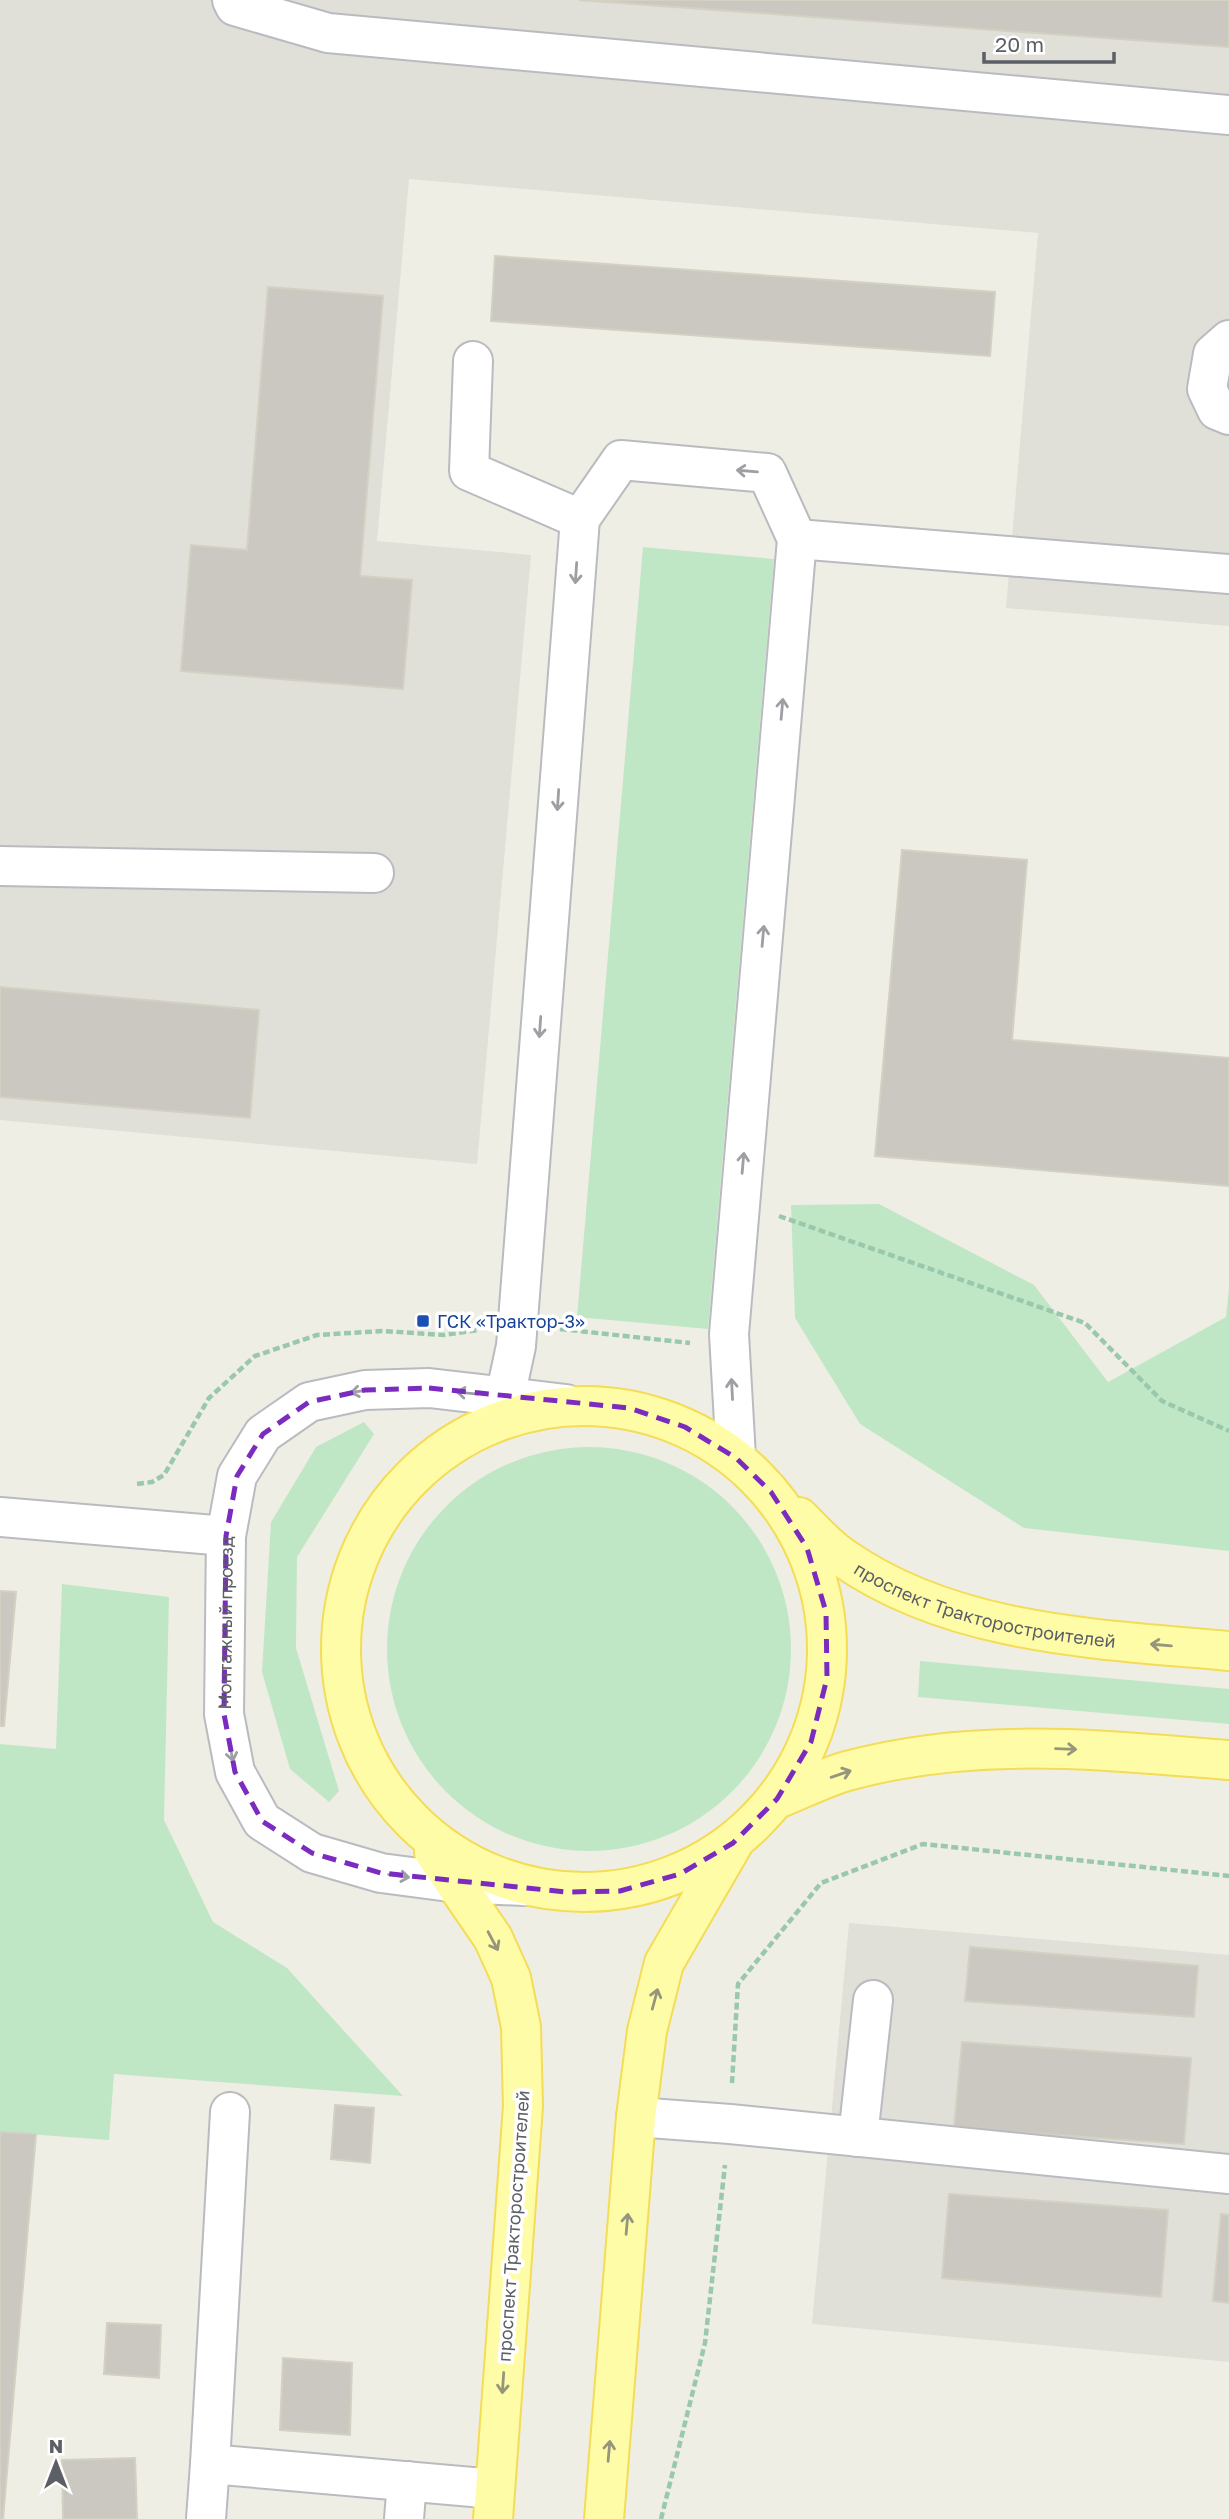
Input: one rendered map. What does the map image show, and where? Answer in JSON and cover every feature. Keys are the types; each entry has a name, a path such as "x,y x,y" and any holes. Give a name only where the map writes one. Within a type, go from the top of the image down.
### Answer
{"main road":[{"path":"566,1404 629,1408 685,1427 736,1458 771,1492 807,1548 826,1612 827,1678 811,1742 778,1799 733,1843 680,1874 620,1891 566,1892 524,1886 469,1869 420,1834 387,1795 360,1745 342,1680 343,1612 362,1548 399,1491 449,1447 499,1409 566,1404"},
{"name":"проспект Тракторостроителей","path":"771,1492 840,1556 901,1592 985,1620 1048,1632 1085,1638 1229,1651"},
{"path":"778,1799 845,1772 940,1752 1017,1747 1229,1760"},
{"name":"проспект Тракторостроителей","path":"420,1834 457,1883 493,1938 511,1979 521,2028 523,2106 494,2504"},
{"path":"604,2519 636,2117 647,2031 664,1963 733,1843"}],"street":[{"path":"232,0 235,6 328,33 1229,115"},
{"path":"1229,340 1213,354 1207,389 1217,411 1229,415"},
{"path":"473,362 470,471 580,519"},
{"path":"226,1536 237,1476 263,1434 309,1402 365,1390 429,1388 499,1409 516,1346 580,519 621,460 767,473 797,539 729,1334 736,1458"},
{"path":"797,539 1229,574"},
{"path":"0,866 374,873"},
{"name":"Монтажный проезд","path":"0,1517 226,1536 224,1714 235,1772 262,1821 312,1853 380,1873 457,1883 524,1886"},
{"path":"858,2137 873,2000"},
{"path":"206,2519 230,2112"},
{"path":"636,2117 1229,2174"},
{"path":"210,2464 407,2482 494,2504"},
{"path":"404,2519 407,2482"}],"path":[{"path":"740,1202 1085,1324 1162,1401 1229,1431"}],"highlighted area":[{"path":"429,1388 629,1408 685,1427 736,1458 771,1492 807,1548 826,1612 827,1678 811,1742 777,1799 733,1843 680,1874 620,1891 566,1892 381,1873 312,1853 262,1821 235,1772 224,1714 226,1536 237,1476 263,1434 309,1402 365,1390"}],"shaded area":[{"path":"0,0 1229,0 1229,626 1006,608 1038,233 409,179 377,541 531,555 477,1164 0,1120"},
{"path":"849,1923 1229,1955 1229,2362 812,2324"}],"green space":[{"path":"643,547 774,559 708,1329 577,1317"},
{"path":"879,1204 1034,1285 1108,1382 1226,1317 1229,1288 1229,1551 1024,1528 860,1424 795,1318 791,1205"},
{"path":"364,1422 374,1434 297,1557 296,1648 339,1791 329,1802 290,1769 262,1672 271,1522 316,1447"},
{"path":"589,1447 628,1451 666,1462 701,1481 732,1506 757,1537 776,1572 787,1610 791,1649 787,1688 776,1726 757,1761 732,1792 701,1817 666,1836 628,1847 589,1851 550,1847 512,1836 477,1817 446,1792 421,1761 402,1726 391,1688 387,1649 391,1610 402,1572 421,1537 446,1506 477,1481 512,1462 550,1451"},
{"path":"62,1584 169,1597 164,1820 213,1922 287,1968 403,2096 114,2074 109,2140 0,2132 0,1744 56,1749"},
{"path":"920,1661 1229,1689 1229,1724 918,1697"}],"building":[{"path":"579,0 1229,0 1229,47"},
{"path":"495,256 995,292 990,356 491,321"},
{"path":"268,287 383,296 360,576 412,580 403,689 181,671 191,545 247,550"},
{"path":"902,850 1027,860 1012,1040 1229,1058 1229,1186 875,1156"},
{"path":"0,987 259,1010 250,1118 0,1097"},
{"path":"0,1591 16,1592 4,1726 0,1726"},
{"path":"970,1947 1198,1966 1194,2017 965,2001"},
{"path":"962,2042 1191,2058 1184,2144 954,2128"},
{"path":"335,2105 374,2108 370,2163 331,2159"},
{"path":"0,2132 36,2134 3,2519 0,2519"},
{"path":"949,2194 1168,2210 1161,2297 942,2278"},
{"path":"1221,2214 1229,2215 1229,2303 1213,2301"},
{"path":"107,2323 161,2325 159,2378 104,2374"},
{"path":"283,2358 352,2363 350,2435 280,2430"},
{"path":"135,2458 137,2519 63,2519 62,2460"}],"place":[{"name":"ГСК «Трактор-3»","path":"423,1321"}]}
